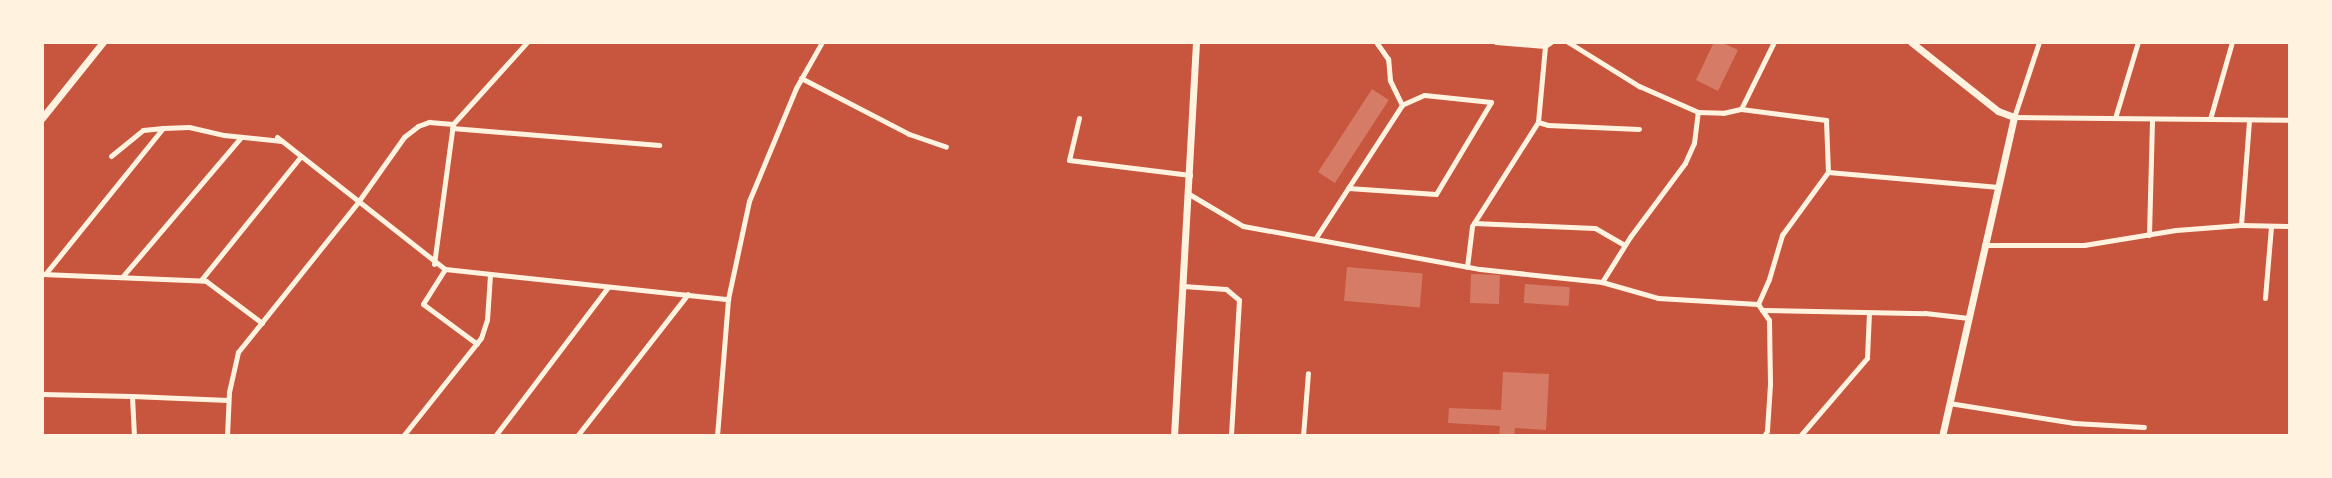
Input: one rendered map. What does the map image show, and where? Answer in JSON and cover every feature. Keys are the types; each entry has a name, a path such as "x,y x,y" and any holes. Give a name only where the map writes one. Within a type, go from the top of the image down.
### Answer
{"street":[{"path":"42,118 102,42"},
{"path":"434,264 452,126 527,42"},
{"path":"717,436 728,299 749,201 801,78 822,42"},
{"path":"1174,436 1196,42"},
{"path":"1376,42 1388,59 1390,80 1402,105"},
{"path":"1496,42 1545,46 1551,42"},
{"path":"1568,42 1639,86 1698,112 1723,113 1741,109 1826,120 1828,172 1782,235 1769,279 1758,304"},
{"path":"1741,109 1774,42"},
{"path":"1911,42 1998,111 2014,117 2290,120"},
{"path":"1942,436 2014,117 2039,42"},
{"path":"2115,118 2138,42"},
{"path":"2210,119 2232,42"},
{"path":"1467,267 1474,223 1538,122 1545,46"},
{"path":"801,78 909,134 946,147"},
{"path":"1315,239 1348,188 1402,105 1424,95 1491,102 1436,194 1348,188"},
{"path":"1602,282 1625,245 1685,163 1694,143 1698,112"},
{"path":"1079,118 1069,160 1190,175"},
{"path":"2149,235 2152,119"},
{"path":"2241,225 2249,120"},
{"path":"226,436 228,400 238,352 358,202 404,137 418,126 429,122 659,146"},
{"path":"1538,122 1548,125 1639,129"},
{"path":"111,156 143,130 163,128 189,127 284,142"},
{"path":"44,274 163,128"},
{"path":"277,136 434,264 445,269 728,299"},
{"path":"122,277 241,137"},
{"path":"201,280 301,156"},
{"path":"1828,172 1998,187"},
{"path":"1189,194 1243,226 1467,267 1602,282 1658,298 1758,304"},
{"path":"1474,223 1595,228 1625,245"},
{"path":"1984,245 2084,245 2176,230 2241,225 2290,226"},
{"path":"2265,298 2271,226"},
{"path":"445,269 423,304 477,344"},
{"path":"44,274 206,281 262,323"},
{"path":"403,436 477,344 485,329 490,275"},
{"path":"1183,286 1226,289 1239,300 1231,436"},
{"path":"495,436 608,287"},
{"path":"577,436 688,294"},
{"path":"1758,304 1769,320 1770,384 1767,431 1764,436"},
{"path":"1762,310 1925,313 1969,318"},
{"path":"1800,436 1867,358 1869,312"},
{"path":"1303,436 1308,373"},
{"path":"42,394 228,400"},
{"path":"132,396 134,436"},
{"path":"1949,403 2074,423 2144,427"}],"building":[{"path":"1714,42 1721,42 1738,50 1718,91 1696,80"},
{"path":"1372,89 1389,100 1335,183 1318,172"},
{"path":"1347,267 1423,274 1420,307 1344,301"},
{"path":"1471,274 1500,275 1499,304 1470,303"},
{"path":"1525,284 1570,287 1569,306 1524,303"},
{"path":"1503,372 1549,374 1546,430 1515,428 1514,436 1499,436 1500,426 1448,423 1449,408 1501,410"}]}
